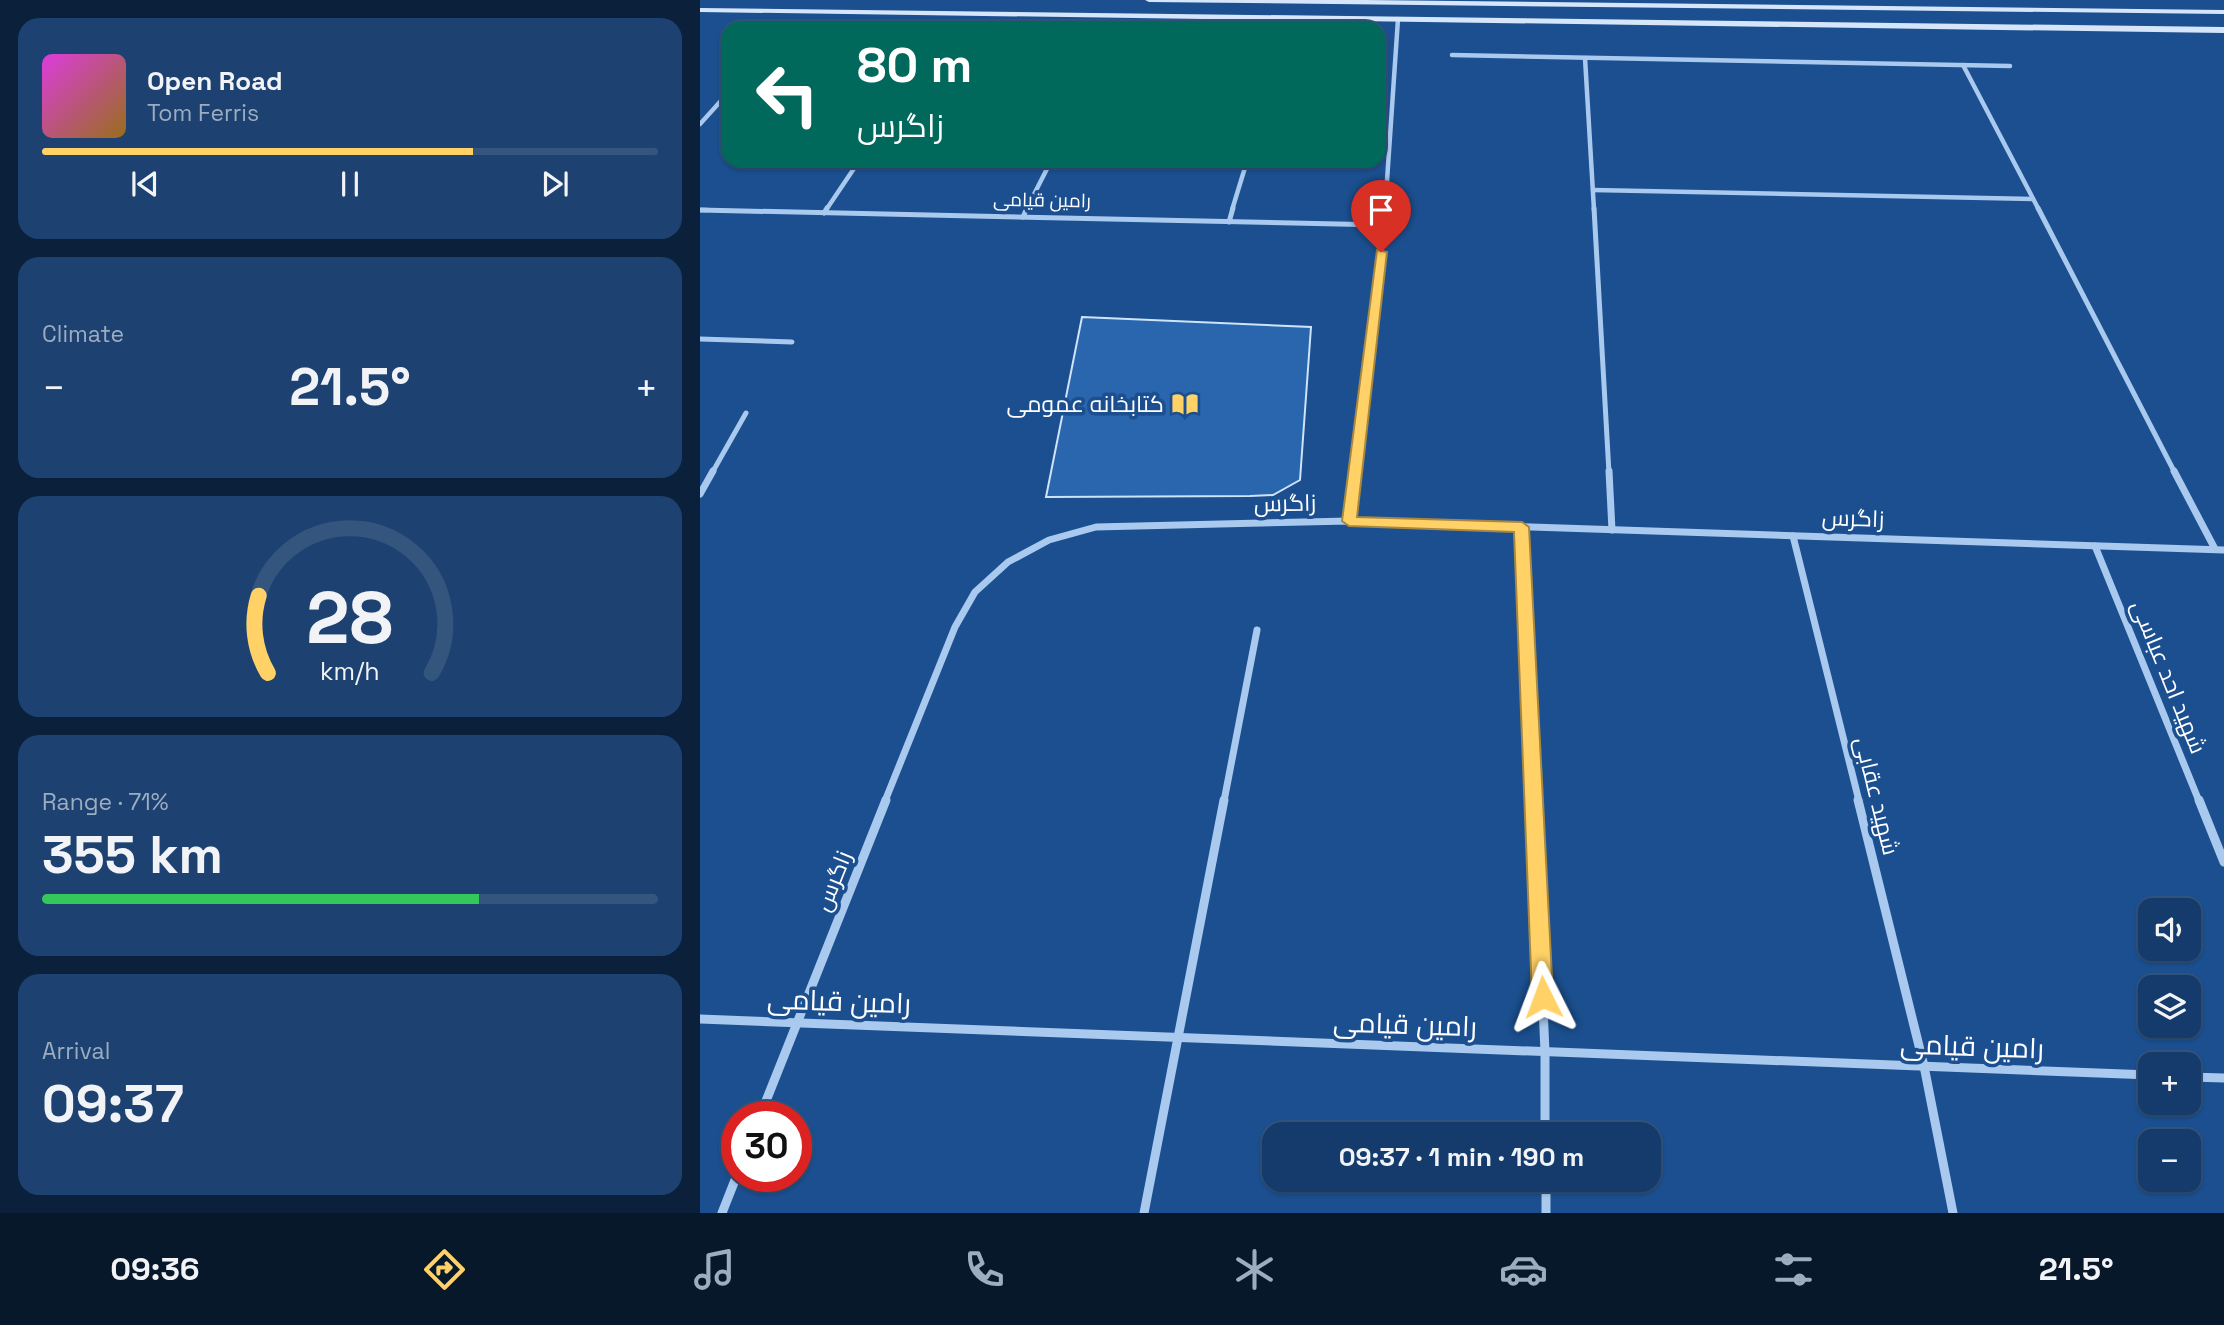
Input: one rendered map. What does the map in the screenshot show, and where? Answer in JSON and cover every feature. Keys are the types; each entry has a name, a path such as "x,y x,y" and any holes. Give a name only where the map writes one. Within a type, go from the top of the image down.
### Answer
{"main road":[{"path":"1149,0 2224,12"},
{"path":"1254,18 1261,1"},
{"path":"700,10 2224,30"}],"street":[{"path":"1349,521 1384,225 1398,19"},
{"path":"1452,55 2010,66"},
{"path":"1585,58 1612,530"},
{"path":"1963,65 2220,550"},
{"path":"700,124 721,101"},
{"path":"824,213 854,168"},
{"path":"1023,217 1048,168"},
{"path":"1229,222 1245,168"},
{"path":"1592,191 2033,199"},
{"name":"رامین قیامی","path":"700,210 1384,225"},
{"path":"700,339 792,342"},
{"path":"700,494 746,413"},
{"name":"زاگرس","path":"766,1101 955,627 975,592 1007,562 1049,540 1096,527 1349,521 2220,550"},
{"path":"1522,527 1545,1052 1545,1122"},
{"name":"شهید عقابی","path":"1793,536 1924,1066 1954,1213"},
{"name":"شهید احد عباسی","path":"2095,546 2224,862"},
{"path":"1144,1213 1257,630"},
{"name":"رامین قیامی","path":"700,1019 2138,1074"},
{"path":"2201,1077 2224,1078"},
{"path":"722,1213 730,1192"},
{"path":"1546,1192 1546,1213"}],"building":[{"name":"کتابخانه عمومی","path":"1082,317 1311,327 1300,480 1273,495 1046,497"}],"place":[{"name":"کتابخانه عمومی","path":"1185,404"}],"route":[{"path":"1381,252 1349,521 1522,527 1543,997"}]}
